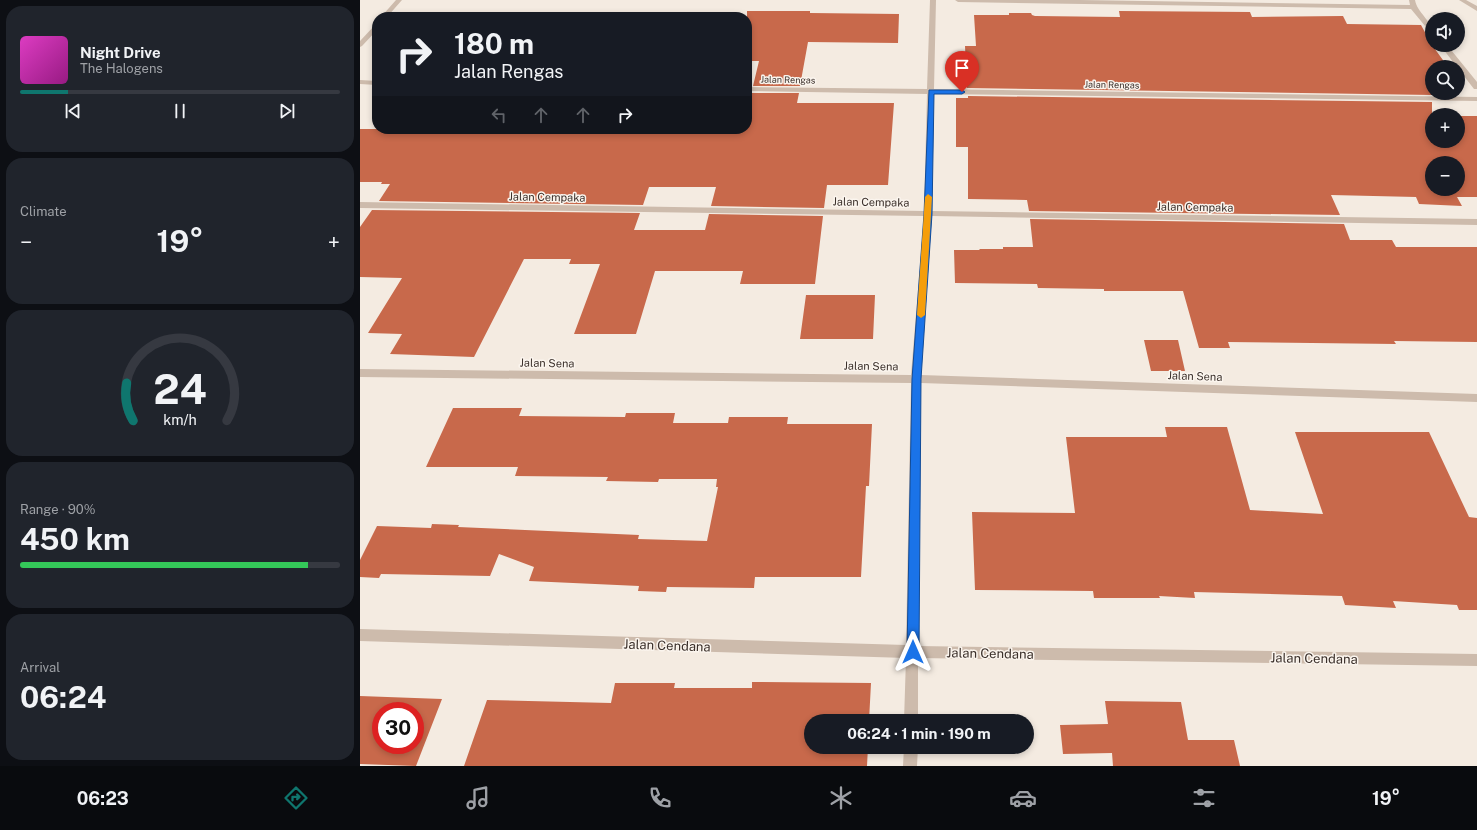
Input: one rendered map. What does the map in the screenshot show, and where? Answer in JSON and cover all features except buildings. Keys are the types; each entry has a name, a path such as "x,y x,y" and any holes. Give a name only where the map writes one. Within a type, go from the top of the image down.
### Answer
{"street":[{"path":"388,12 399,0"},
{"path":"912,714 916,379 928,214 933,0"},
{"path":"958,0 1412,4 1425,22"},
{"path":"1462,0 1477,9"},
{"path":"360,45 372,32"},
{"path":"1449,52 1477,87"},
{"path":"360,82 372,83"},
{"name":"Jalan Rengas","path":"752,89 1477,99"},
{"name":"Jalan Cempaka","path":"360,205 1477,222"},
{"name":"Jalan Sena","path":"360,373 916,379 1477,398"},
{"name":"Jalan Cendana","path":"360,635 913,652 1477,660"},
{"path":"910,766 911,754"}],"slow traffic":[{"path":"921,315 928,197"}],"route":[{"path":"913,652 916,379 928,214 931,92 962,92"}]}
